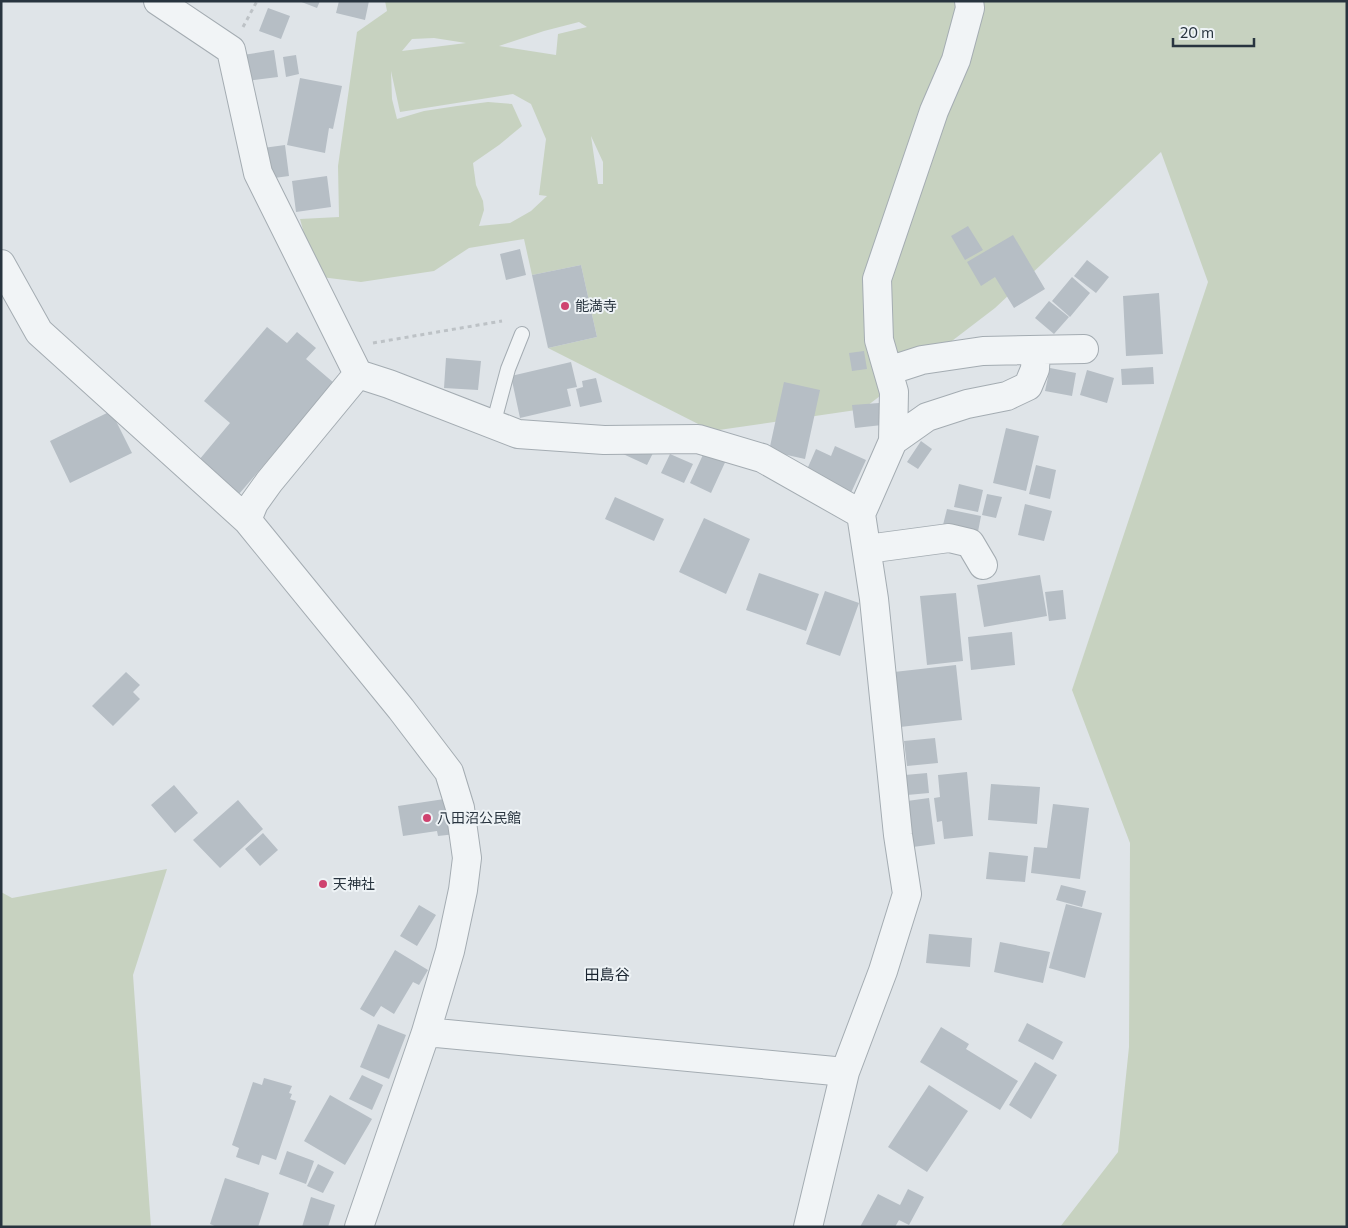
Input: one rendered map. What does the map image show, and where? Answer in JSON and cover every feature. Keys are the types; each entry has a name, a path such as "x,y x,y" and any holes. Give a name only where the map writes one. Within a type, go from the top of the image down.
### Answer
{"street":[{"path":"158,1 231,50 258,173 358,374 389,384 518,434 604,440 698,439 762,458 862,514"},
{"path":"808,1227 845,1072 883,971 907,894 898,835 874,599 862,514 893,441 894,392 879,340 877,279 934,111 956,60 970,8 969,1"},
{"path":"1,264 39,332 247,520 401,709 449,772 460,808 467,858 463,890 450,951 426,1032 359,1227"},
{"path":"888,371 922,360 983,351 1084,349"},
{"path":"893,441 927,417 967,404 1007,396 1028,386 1035,369 1036,350"},
{"path":"247,520 254,503 269,482 358,374"},
{"path":"867,549 949,538 970,543 984,565"},
{"path":"426,1032 845,1072"}],"lane":[{"path":"493,425 508,369 522,334"}],"path":[{"path":"345,348 502,322"}],"green space":[{"path":"385,1 1347,1 1347,1227 1060,1227 1118,1152 1129,1047 1130,843 1072,690 1208,282 1161,152 995,308 863,409 712,431 548,348 597,337 581,265 532,275 524,239 469,248 434,271 361,282 321,277 308,248 300,219 339,217 338,166 357,32 387,11","holes":["579,22 587,27 558,34 556,55 499,46","434,38 466,43 402,51 412,39","391,71 400,112 513,94 531,104 546,139 539,195 547,196 531,211 510,223 479,226 484,210 483,201 476,185 473,163 522,126 512,104 488,102 457,106 424,111 397,119 392,99","591,136 603,162 603,184 598,184"]},
{"path":"167,869 133,975 151,1227 1,1227 1,892 12,898"}],"building":[{"path":"299,1 320,1 317,8"},
{"path":"339,1 369,1 365,20 336,13"},
{"path":"268,8 290,16 281,39 259,31"},
{"path":"274,50 278,77 247,81 243,55"},
{"path":"296,55 299,74 286,77 283,57"},
{"path":"300,78 342,86 333,129 329,128 325,153 287,145"},
{"path":"285,145 289,176 267,179 263,148"},
{"path":"327,176 331,207 296,212 292,181"},
{"path":"968,226 983,250 965,260 951,236"},
{"path":"1013,235 1045,289 1014,308 995,277 981,286 967,262"},
{"path":"520,249 526,275 506,280 500,254"},
{"path":"1087,260 1109,277 1096,293 1074,276"},
{"name":"能満寺","path":"581,265 597,337 548,348 532,275"},
{"path":"1072,277 1090,293 1070,317 1052,301"},
{"path":"1159,293 1163,354 1126,356 1123,296"},
{"path":"1049,301 1069,317 1054,334 1035,318"},
{"path":"267,327 287,343 297,332 316,348 306,359 334,383 239,494 199,460 230,423 204,401"},
{"path":"864,351 867,369 852,371 849,353"},
{"path":"446,358 481,361 478,390 444,388"},
{"path":"571,362 577,387 567,389 571,406 520,418 511,376"},
{"path":"1153,367 1154,384 1122,385 1121,369"},
{"path":"1050,368 1076,373 1072,396 1045,391"},
{"path":"1087,370 1114,378 1107,403 1080,395"},
{"path":"596,378 602,402 580,407 576,389 583,387 582,381"},
{"path":"784,382 820,390 805,459 769,451"},
{"path":"879,403 882,425 855,428 852,405"},
{"path":"111,411 132,453 70,483 50,441"},
{"path":"1006,428 1039,436 1026,491 993,483"},
{"path":"628,441 653,453 647,465 623,454"},
{"path":"921,441 932,449 918,469 907,462"},
{"path":"707,446 728,456 711,493 690,483"},
{"path":"835,446 866,460 850,495 805,474 816,449 831,456"},
{"path":"670,454 693,464 684,483 661,473"},
{"path":"1036,465 1056,470 1050,499 1029,494"},
{"path":"959,484 983,490 978,512 954,507"},
{"path":"987,494 1002,497 996,518 982,515"},
{"path":"615,497 664,519 654,541 605,519"},
{"path":"1025,504 1052,511 1044,541 1018,535"},
{"path":"947,509 981,516 977,537 942,529"},
{"path":"704,518 750,539 726,594 679,572"},
{"path":"759,573 819,594 806,631 746,610"},
{"path":"1040,575 1047,616 984,627 977,585"},
{"path":"1063,590 1066,619 1049,621 1045,592"},
{"path":"825,591 859,603 840,656 806,644"},
{"path":"956,593 963,661 927,665 920,596"},
{"path":"1012,632 1015,665 971,670 968,637"},
{"path":"956,665 962,720 900,727 894,672"},
{"path":"126,672 140,685 133,692 140,699 113,726 92,706"},
{"path":"935,738 938,763 907,766 904,741"},
{"path":"967,772 973,836 944,839 942,821 937,822 934,798 940,797 938,775"},
{"path":"927,773 929,793 907,795 905,775"},
{"path":"991,784 1040,787 1037,824 988,820"},
{"path":"174,785 198,813 175,833 151,805"},
{"name":"八田沼公民館","path":"451,798 456,834 438,836 437,831 403,836 398,806"},
{"path":"929,798 935,844 913,847 907,801"},
{"path":"238,800 263,829 220,868 193,840"},
{"path":"1053,804 1089,808 1080,879 1031,873 1034,847 1047,848"},
{"path":"263,833 278,850 260,866 245,849"},
{"path":"989,852 1028,856 1025,882 986,879"},
{"path":"1061,885 1086,891 1082,907 1056,900"},
{"path":"1066,904 1102,913 1085,978 1049,968"},
{"path":"419,905 436,915 417,946 400,936"},
{"path":"929,934 972,938 970,967 926,963"},
{"path":"1000,942 1050,952 1043,983 994,972"},
{"path":"395,950 428,970 419,985 413,982 394,1014 381,1006 374,1017 360,1009"},
{"path":"1027,1023 1063,1042 1053,1060 1018,1041"},
{"path":"378,1024 406,1035 389,1079 360,1067"},
{"path":"941,1027 969,1044 966,1049 1018,1081 1000,1110 920,1062"},
{"path":"1035,1062 1057,1075 1031,1119 1009,1105"},
{"path":"362,1075 383,1085 372,1110 349,1099"},
{"path":"264,1078 292,1086 289,1093 292,1094 290,1099 296,1101 276,1160 262,1155 259,1165 236,1157 239,1148 232,1145 253,1082 262,1085"},
{"path":"929,1085 968,1111 927,1172 888,1147"},
{"path":"330,1095 372,1119 345,1165 304,1141"},
{"path":"287,1151 314,1161 306,1184 279,1174"},
{"path":"318,1164 334,1172 323,1193 307,1186"},
{"path":"225,1178 269,1193 258,1227 217,1227 210,1224"},
{"path":"908,1189 924,1197 909,1225 899,1220 895,1227 860,1227 878,1194 900,1205"},
{"path":"311,1197 335,1205 328,1227 302,1227"}],"place":[{"name":"能満寺","path":"565,306"},
{"name":"八田沼公民館","path":"427,818"},
{"name":"天神社","path":"323,884"}],"district":[{"name":"田島谷","path":"607,975"}]}
